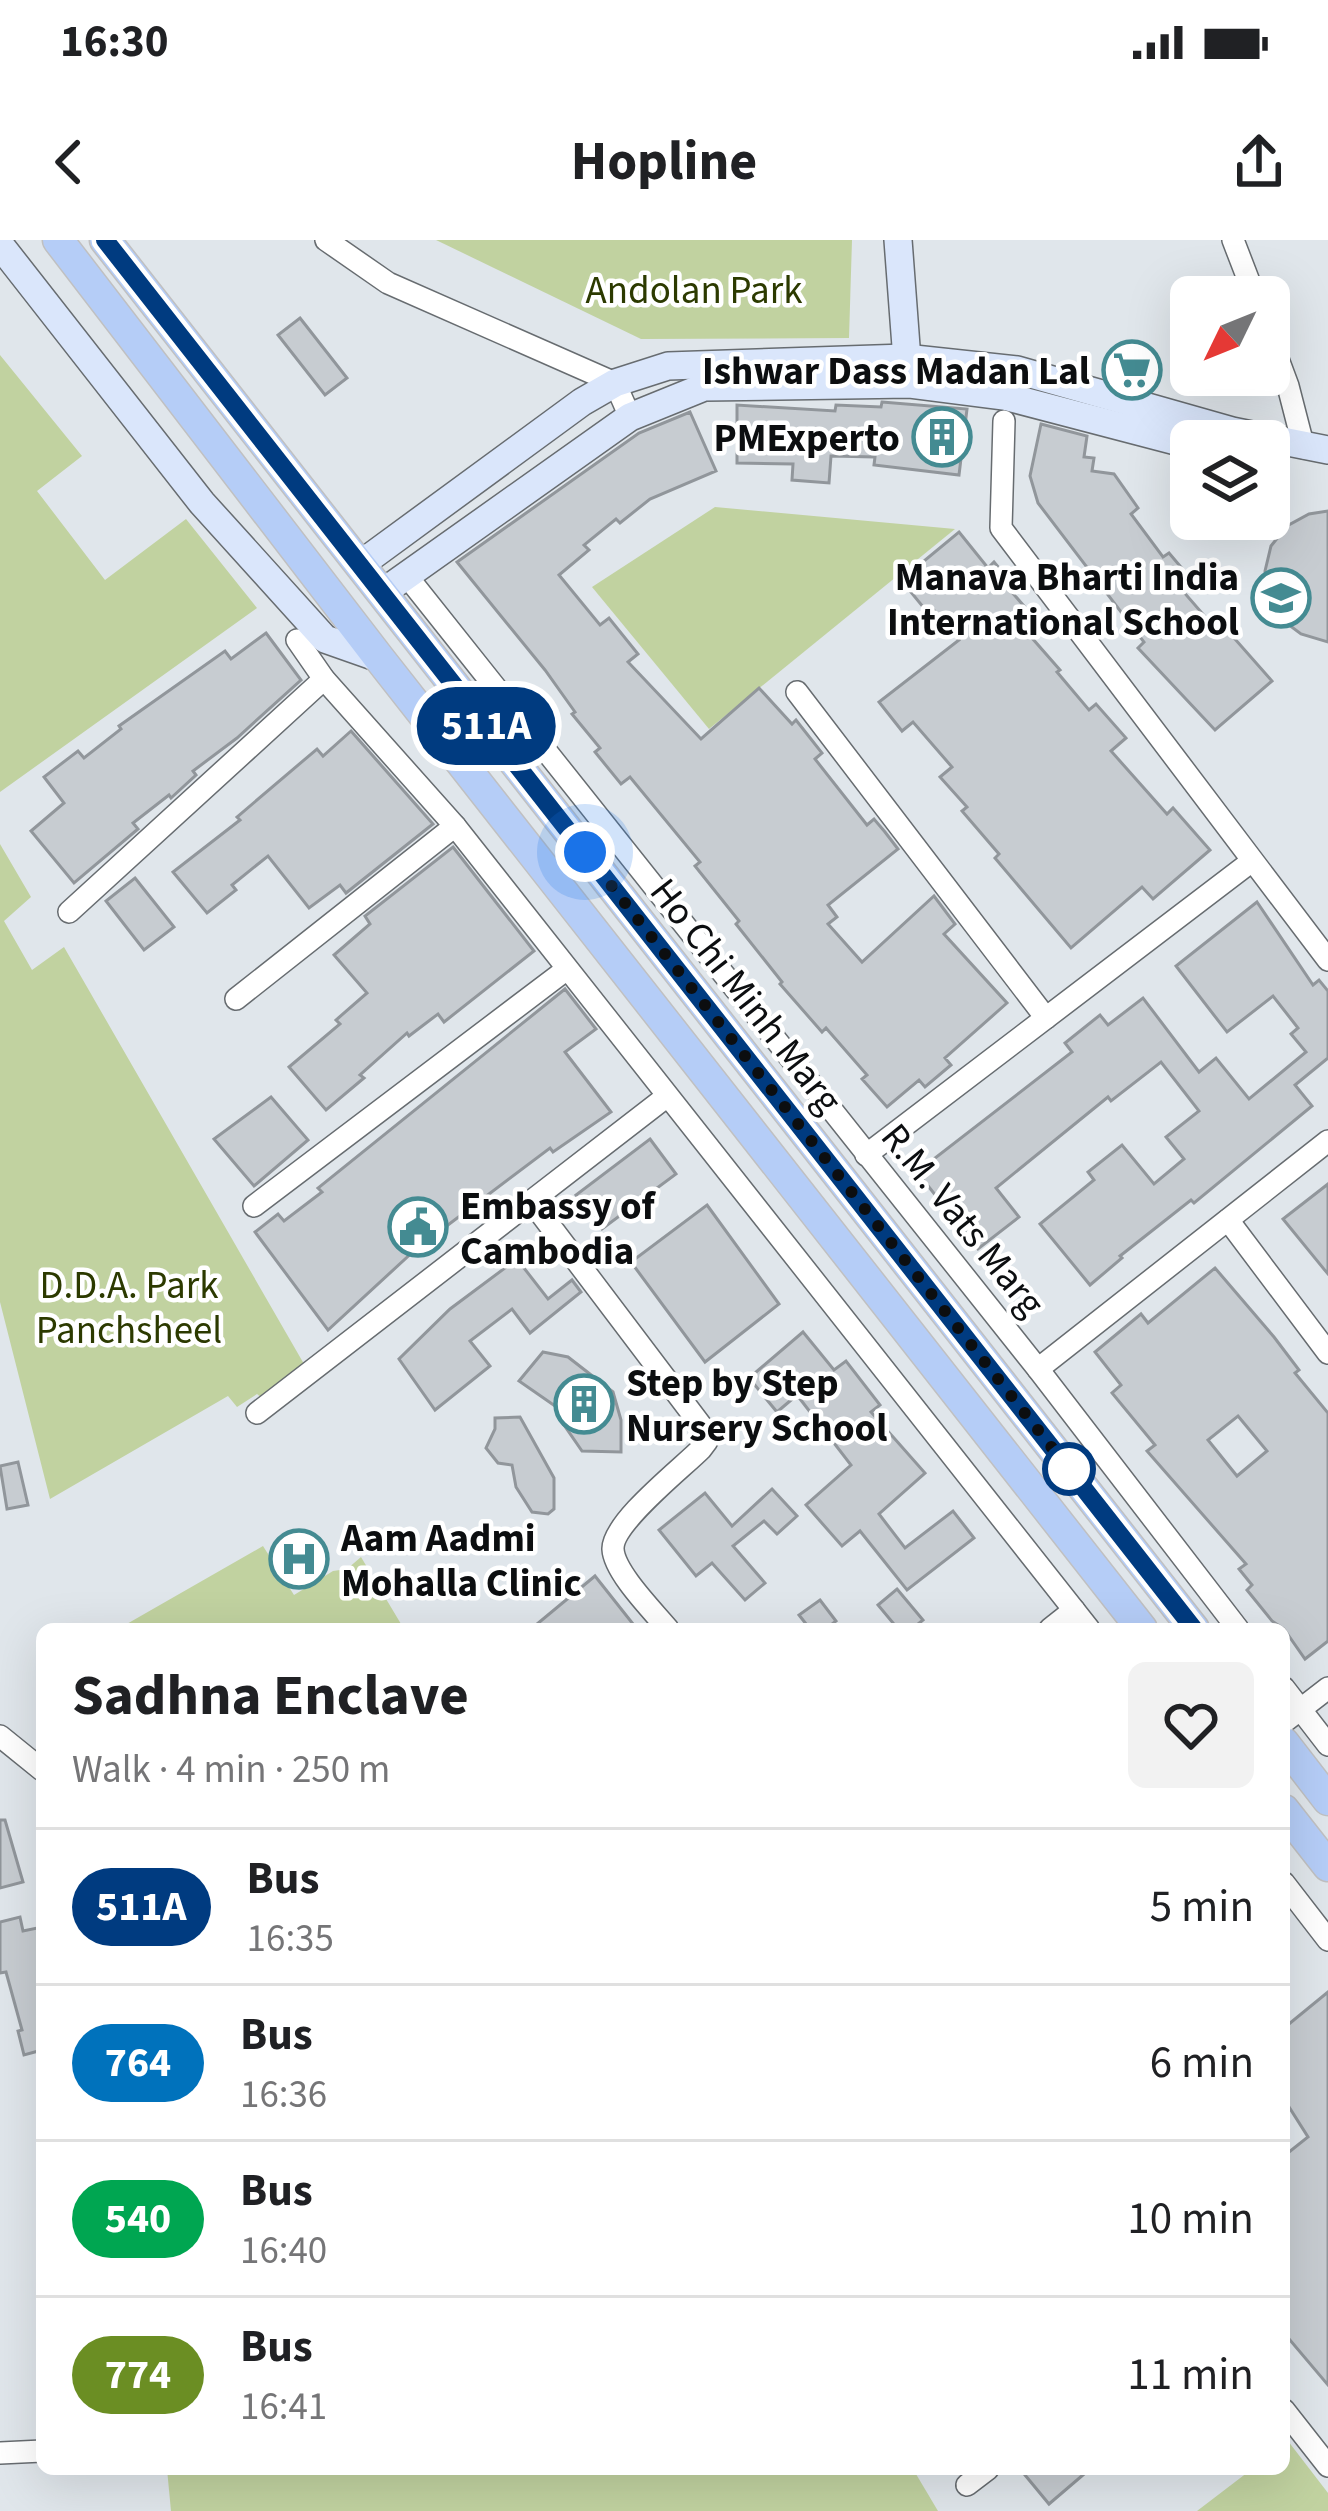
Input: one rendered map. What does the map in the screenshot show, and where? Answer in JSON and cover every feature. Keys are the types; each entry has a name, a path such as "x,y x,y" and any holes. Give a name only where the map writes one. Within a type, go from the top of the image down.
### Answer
{"main road":[{"name":"Ho Chi Minh Marg","path":"58,240 379,658 1137,1623"},
{"name":"Ho Chi Minh Marg","path":"105,240 361,564 394,584 1189,1623"},
{"path":"1290,1751 1328,1800"},
{"path":"1290,1818 1328,1866"}],"street":[{"path":"326,240 388,283 615,382 630,417"},
{"path":"898,240 907,371"},
{"path":"1233,240 1247,276"},
{"path":"0,245 202,503 309,622 325,639 379,658"},
{"path":"361,564 615,382 668,366 1017,370 1179,420"},
{"path":"394,584 630,417 704,387 907,371 1170,439"},
{"path":"1290,390 1316,449"},
{"path":"1004,421 1001,528 1328,960"},
{"path":"1290,463 1328,468"},
{"path":"488,471 510,502"},
{"path":"427,517 446,547"},
{"name":"R.M. Vats Marg","path":"394,584 866,1155 1233,1623"},
{"path":"297,640 324,679 455,826 1084,1623"},
{"path":"69,912 324,679"},
{"path":"797,692 1046,1018"},
{"path":"236,999 455,826"},
{"path":"866,1155 1252,861"},
{"path":"254,1206 567,969"},
{"path":"257,1412 667,1097"},
{"path":"1038,1370 1328,1141"},
{"path":"532,1202 706,1432 701,1449 618,1529 613,1549 620,1569 663,1623"},
{"path":"1228,1220 1328,1353"},
{"path":"1058,1623 1074,1610"},
{"path":"1328,1688 1292,1716 1328,1745"},
{"path":"0,1736 36,1765"},
{"path":"1290,1891 1328,1940"},
{"path":"1290,2418 1328,2466"},
{"path":"0,2453 36,2451"},
{"path":"967,2485 980,2475"}],"green space":[{"name":"Andolan Park","path":"436,240 852,240 849,338 641,339"},
{"path":"0,355 82,456 37,491 105,580 186,519 257,608 0,792"},
{"path":"715,507 955,529 709,729 592,587"},
{"name":"D.D.A. Park Panchsheel","path":"0,844 31,897 4,921 32,970 64,947 304,1364 262,1398 257,1394 237,1407 228,1396 50,1499 0,1302"},
{"path":"263,1546 294,1595 361,1557 400,1623 128,1623"},
{"path":"1290,2444 1328,2493 1328,2511 1197,2511 1244,2475 1290,2475"},
{"path":"168,2475 917,2475 938,2511 171,2511"}],"building":[{"path":"300,318 347,378 325,395 278,335"},
{"path":"882,402 967,409 959,475 874,465 875,457 831,456 829,483 792,480 793,464 737,463 737,405 835,411 836,405 881,407"},
{"path":"690,412 716,471 650,499 620,523 616,519 584,545 589,550 559,575 600,625 609,618 638,654 628,662 701,739 759,688 792,724 796,720 822,753 815,759 867,825 874,819 885,832 898,849 828,905 837,917 828,924 862,962 934,896 955,924 944,934 1007,1003 945,1058 951,1065 925,1087 919,1080 887,1107 862,1079 867,1075 780,984 695,866 700,862 630,777 621,784 595,752 600,748 545,670 457,562 639,433"},
{"path":"1041,424 1087,436 1084,457 1094,458 1092,471 1114,474 1138,508 1131,514 1163,557 1169,553 1186,573 1175,582 1214,627 1220,622 1272,681 1215,730 1138,648 1144,642 1038,503 1030,476"},
{"path":"1328,511 1328,642 1301,634 1281,619 1268,597 1265,571 1271,546 1276,540 1290,540 1290,524"},
{"path":"959,532 988,568 994,562 1014,586 1010,590 1043,628 1032,638 1060,670 1057,672 1089,710 1096,704 1126,738 1111,751 1167,814 1173,808 1210,850 1153,899 1142,887 1071,948 962,811 967,807 940,777 952,767 913,722 902,731 879,702 959,640 901,580"},
{"path":"266,633 301,680 193,771 196,775 171,798 169,795 133,823 138,829 74,883 31,831 64,803 44,777 78,751 84,758 119,726 225,651 231,659"},
{"path":"351,731 433,824 346,893 340,885 309,908 268,856 207,913 173,872 240,820 237,817 317,749 323,756"},
{"path":"453,847 534,951 444,1022 438,1014 409,1036 407,1033 326,1110 289,1067 340,1024 336,1020 367,993 334,955 370,924 365,916"},
{"path":"135,878 174,927 144,950 106,901"},
{"path":"1257,902 1313,985 1319,980 1328,991 1328,1058 1295,1085 1312,1106 1194,1203 1191,1200 1120,1256 1090,1285 1040,1224 1094,1180 1088,1172 1122,1145 1154,1184 1184,1159 1166,1137 1199,1111 1161,1062 1111,1101 1108,1097 996,1188 1019,1217 978,1249 917,1172 1072,1052 1065,1043 1100,1015 1108,1025 1143,998 1199,1072 1216,1058 1249,1099 1306,1052 1291,1034 1298,1028 1273,996 1227,1032 1176,966"},
{"path":"565,989 596,1029 565,1052 611,1112 553,1152 550,1148 440,1231 442,1235 416,1249 328,1330 255,1232 278,1214 284,1221 322,1192 318,1188"},
{"path":"271,1097 308,1140 254,1186 214,1139"},
{"path":"650,1139 676,1174 602,1229 576,1195"},
{"path":"1328,1184 1328,1274 1283,1219"},
{"path":"707,1205 779,1304 705,1362 631,1262"},
{"path":"517,1259 548,1299 572,1280 581,1292 530,1333 512,1309 470,1341 490,1366 435,1410 399,1359 450,1309"},
{"path":"1215,1268 1274,1337 1299,1370 1295,1373 1328,1413 1328,1641 1305,1659 1290,1638 1290,1623 1272,1621 1247,1590 1252,1585 1239,1569 1246,1564 1147,1451 1155,1445 1112,1393 1121,1385 1095,1352 1141,1314 1148,1323","holes":["1238,1416 1267,1451 1237,1476 1208,1440"]},
{"path":"803,1332 834,1370 846,1361 880,1405 871,1412 925,1473 879,1514 905,1548 953,1511 974,1538 907,1590 860,1531 842,1546 806,1505 851,1465 797,1395 777,1412 749,1378"},
{"name":"Step by Step Nursery School","path":"543,1352 568,1357 613,1392 621,1420 621,1452 582,1451 562,1422 581,1424 519,1381"},
{"path":"520,1417 554,1478 554,1509 548,1514 532,1512 516,1487 512,1465 498,1463 486,1448 495,1418"},
{"path":"18,1462 28,1505 7,1509 0,1466"},
{"path":"772,1489 797,1516 777,1534 764,1521 733,1546 765,1583 745,1600 712,1563 696,1576 659,1530 705,1493 732,1526"},
{"path":"595,1576 632,1623 538,1623"},
{"path":"897,1589 923,1620 893,1623 878,1605"},
{"path":"820,1600 836,1621 805,1623 799,1615"},
{"path":"0,1820 5,1820 23,1882 0,1888"},
{"path":"20,1917 23,1931 36,1928 36,2052 24,2055 6,1972 0,1973 0,1922"},
{"path":"1328,1992 1328,2385 1290,2340 1290,2151 1308,2137 1290,2108 1290,2023"},
{"path":"1025,2475 1083,2475 1049,2504"}],"bus line":[{"name":"511A","path":"105,240 1189,1623"}],"place":[{"name":"Ishwar Dass Madan Lal","path":"1132,370"},
{"name":"PMExperto","path":"942,437"},
{"name":"Manava Bharti India International School","path":"1281,598"},
{"name":"Embassy of Cambodia","path":"418,1227"},
{"name":"Step by Step Nursery School","path":"584,1404"},
{"name":"Aam Aadmi Mohalla Clinic","path":"299,1559"}],"route":[{"path":"585,852 1078,1481 1069,1469"}]}
